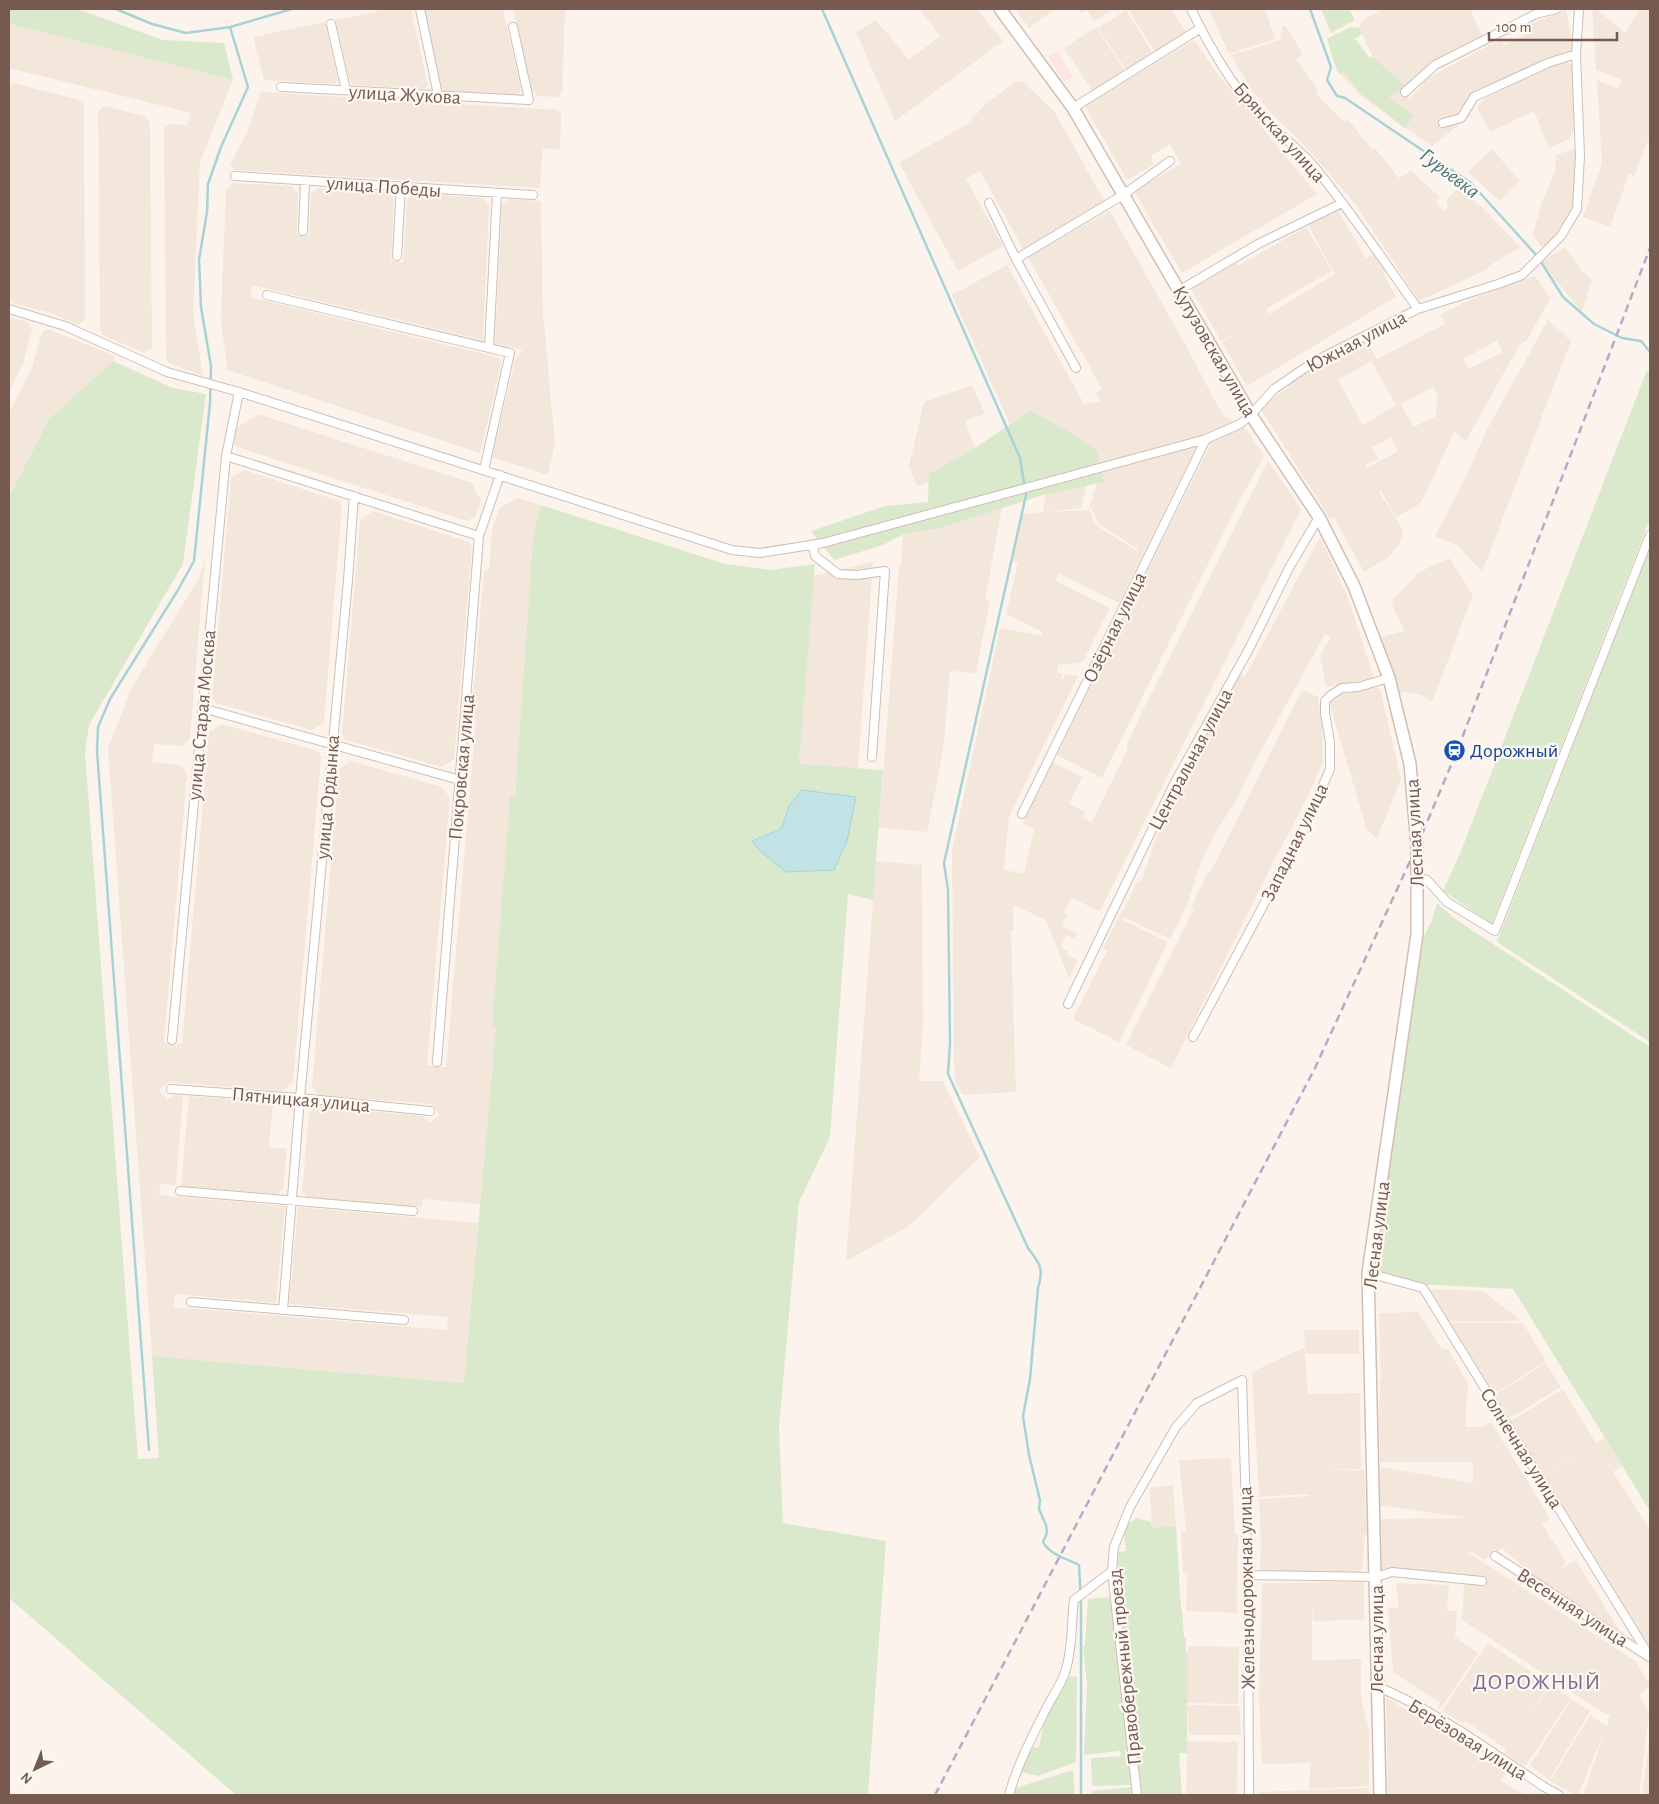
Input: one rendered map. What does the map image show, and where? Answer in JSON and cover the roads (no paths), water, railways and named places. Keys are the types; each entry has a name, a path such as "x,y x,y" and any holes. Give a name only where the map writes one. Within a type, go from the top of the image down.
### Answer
{"street":[{"path":"420,9 438,95"},
{"name":"Кутузовская улица","path":"1000,9 1073,108 1251,415 1319,517 1354,586 1389,678 1396,709"},
{"name":"Брянская улица","path":"1191,9 1200,28 1227,72 1256,111 1310,162 1342,203 1418,309"},
{"path":"1405,92 1435,65 1536,14 1556,9"},
{"name":"Южная улица","path":"9,309 65,326 167,372 239,392 732,550 760,553 813,545 1206,439 1240,424 1251,415 1274,389 1314,361 1418,309 1498,284 1522,274 1561,236 1577,209 1580,156 1576,54 1579,9"},
{"path":"331,24 346,90"},
{"name":"улица Жукова","path":"281,87 529,100 513,27"},
{"path":"1073,108 1200,28"},
{"path":"1443,123 1461,118 1474,97 1548,63 1576,54"},
{"path":"1016,259 1122,195 1170,161"},
{"name":"улица Победы","path":"235,176 533,195"},
{"path":"303,231 306,181"},
{"path":"397,256 401,187"},
{"path":"488,348 497,193"},
{"path":"989,203 1016,259 1076,368"},
{"name":"Брянская улица","path":"1180,290 1258,244 1342,203"},
{"path":"267,295 510,353 484,470"},
{"name":"улица Старая Москва","path":"172,1040 226,456 239,392"},
{"name":"Озёрная улица","path":"1022,814 1206,439"},
{"path":"226,456 479,536"},
{"name":"Покровская улица","path":"437,1062 479,536 500,475"},
{"name":"улица Ордынка","path":"283,1310 354,496"},
{"name":"Центральная улица","path":"1068,1004 1175,782 1248,649 1289,568 1319,517"},
{"path":"1418,877 1427,880 1447,902 1495,931 1650,535"},
{"path":"813,545 815,556 838,574 885,571 872,757"},
{"name":"Западная улица","path":"1193,1038 1303,831 1330,769 1330,742 1325,702 1331,695 1342,688 1358,687 1389,678"},
{"path":"202,708 460,780"},
{"name":"Лесная улица","path":"1380,1795 1368,1272 1417,934 1418,877 1410,764 1396,709"},
{"name":"Пятницкая улица","path":"171,1089 300,1098 430,1111"},
{"path":"180,1191 414,1211"},
{"name":"Солнечная улица","path":"1368,1272 1424,1288 1650,1658"},
{"path":"191,1302 404,1320"},
{"name":"Правобережный проезд","path":"1137,1795 1112,1571 1114,1547 1130,1506 1176,1427 1198,1403 1242,1380"},
{"name":"Железнодорожная улица","path":"1242,1380 1248,1575 1249,1795"},
{"name":"Весенняя улица","path":"1495,1556 1650,1658"},
{"path":"1009,1795 1014,1779 1042,1716 1066,1670 1072,1641 1071,1619 1074,1600 1112,1571"},
{"path":"1248,1575 1376,1577 1392,1572 1482,1581"},
{"name":"Берёзовая улица","path":"1376,1686 1397,1694 1453,1726 1559,1795"}],"water":[{"path":"802,790 856,797 847,841 834,870 786,872 759,850 752,841 781,829 790,804"}],"waterway":[{"name":"Гурьевка","path":"116,9 152,24 186,33 230,27 292,9"},
{"path":"822,9 1020,458 1026,495 944,863 948,890 950,1043 948,1074 1028,1248 1038,1262 1041,1271 1030,1379 1023,1416 1029,1455 1040,1500 1039,1509 1046,1525 1047,1533 1043,1542 1049,1550 1079,1565 1081,1603 1081,1795"},
{"name":"Гурьевка","path":"1310,9 1331,67 1327,80 1337,96 1345,98 1471,183 1538,257 1563,297 1594,324 1622,338 1641,341 1650,352"},
{"path":"149,1450 97,751 98,727 110,699 194,561 210,403 211,366 201,307 199,260 207,212 208,184 221,147 248,87 230,27"}],"railway":[{"path":"935,1795 1315,1068 1417,846 1457,751 1650,248"}],"place":[{"name":"Дорожный","path":"1454,750"}],"district":[{"name":"ДОРОЖНЫЙ","path":"1537,1681"}]}
